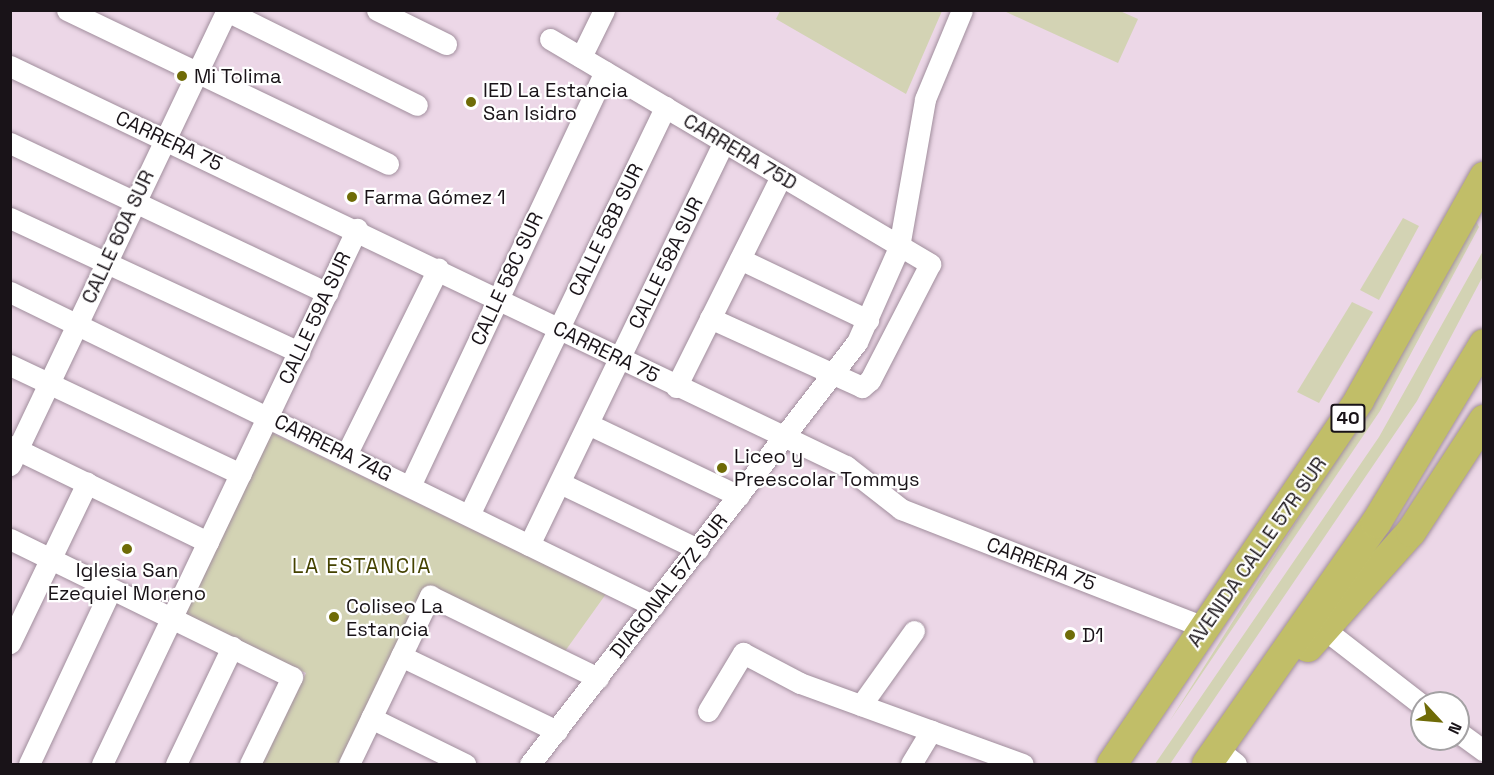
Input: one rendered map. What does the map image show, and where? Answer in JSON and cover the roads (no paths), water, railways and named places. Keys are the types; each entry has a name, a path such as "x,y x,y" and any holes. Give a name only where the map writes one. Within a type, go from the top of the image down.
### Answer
{"highway":[{"name":"AVENIDA CALLE 57R SUR","path":"1112,765 1359,400 1484,177"},
{"path":"1223,752 1376,523 1484,344"},
{"path":"1223,752 1324,629 1417,525 1481,421"}],"street":[{"path":"67,10 388,164"},
{"path":"377,10 446,44"},
{"path":"581,57 603,10"},
{"name":"DIAGONAL 57Z SUR","path":"531,765 835,375 868,320 899,247 927,90 962,10"},
{"path":"226,11 417,105"},
{"name":"CALLE 60A SUR","path":"13,454 78,323 226,11"},
{"name":"CARRERA 75D","path":"550,39 930,264 866,385 835,375"},
{"name":"CARRERA 75","path":"10,66 357,229 676,387 786,436 859,474 901,509 1204,627"},
{"name":"CALLE 58C SUR","path":"410,486 605,72"},
{"name":"CALLE 58B SUR","path":"469,515 665,107"},
{"name":"CALLE 58A SUR","path":"529,545 724,142"},
{"path":"10,143 327,293"},
{"path":"676,387 781,176"},
{"path":"10,218 299,352"},
{"name":"CALLE 59A SUR","path":"102,765 357,229"},
{"path":"740,259 868,320"},
{"path":"346,455 438,269"},
{"name":"CARRERA 74G","path":"10,292 78,323 654,606"},
{"path":"710,318 835,375"},
{"path":"10,364 241,474"},
{"path":"588,423 739,496"},
{"path":"13,454 87,483 208,542"},
{"path":"10,643 87,483"},
{"path":"560,483 698,549"},
{"path":"10,539 292,677 250,765"},
{"path":"29,765 111,588"},
{"path":"349,765 430,596 598,678"},
{"path":"1324,629 1410,696"},
{"path":"861,705 914,631"},
{"path":"176,765 232,648"},
{"path":"708,711 743,653 861,705 1023,765"},
{"path":"401,656 557,731"},
{"path":"371,718 465,765"},
{"path":"911,765 931,731"},
{"path":"1470,741 1484,751"}],"place":[{"name":"Mi Tolima","path":"182,76"},
{"name":"IED La Estancia San Isidro","path":"471,102"},
{"name":"Farma Gómez 1","path":"352,197"},
{"name":"Liceo y Preescolar Tommys","path":"722,468"},
{"name":"Iglesia San Ezequiel Moreno","path":"127,549"},
{"name":"Coliseo La Estancia","path":"334,617"},
{"name":"D1","path":"1070,635"}],"district":[{"name":"LA ESTANCIA","path":"362,566"}]}
